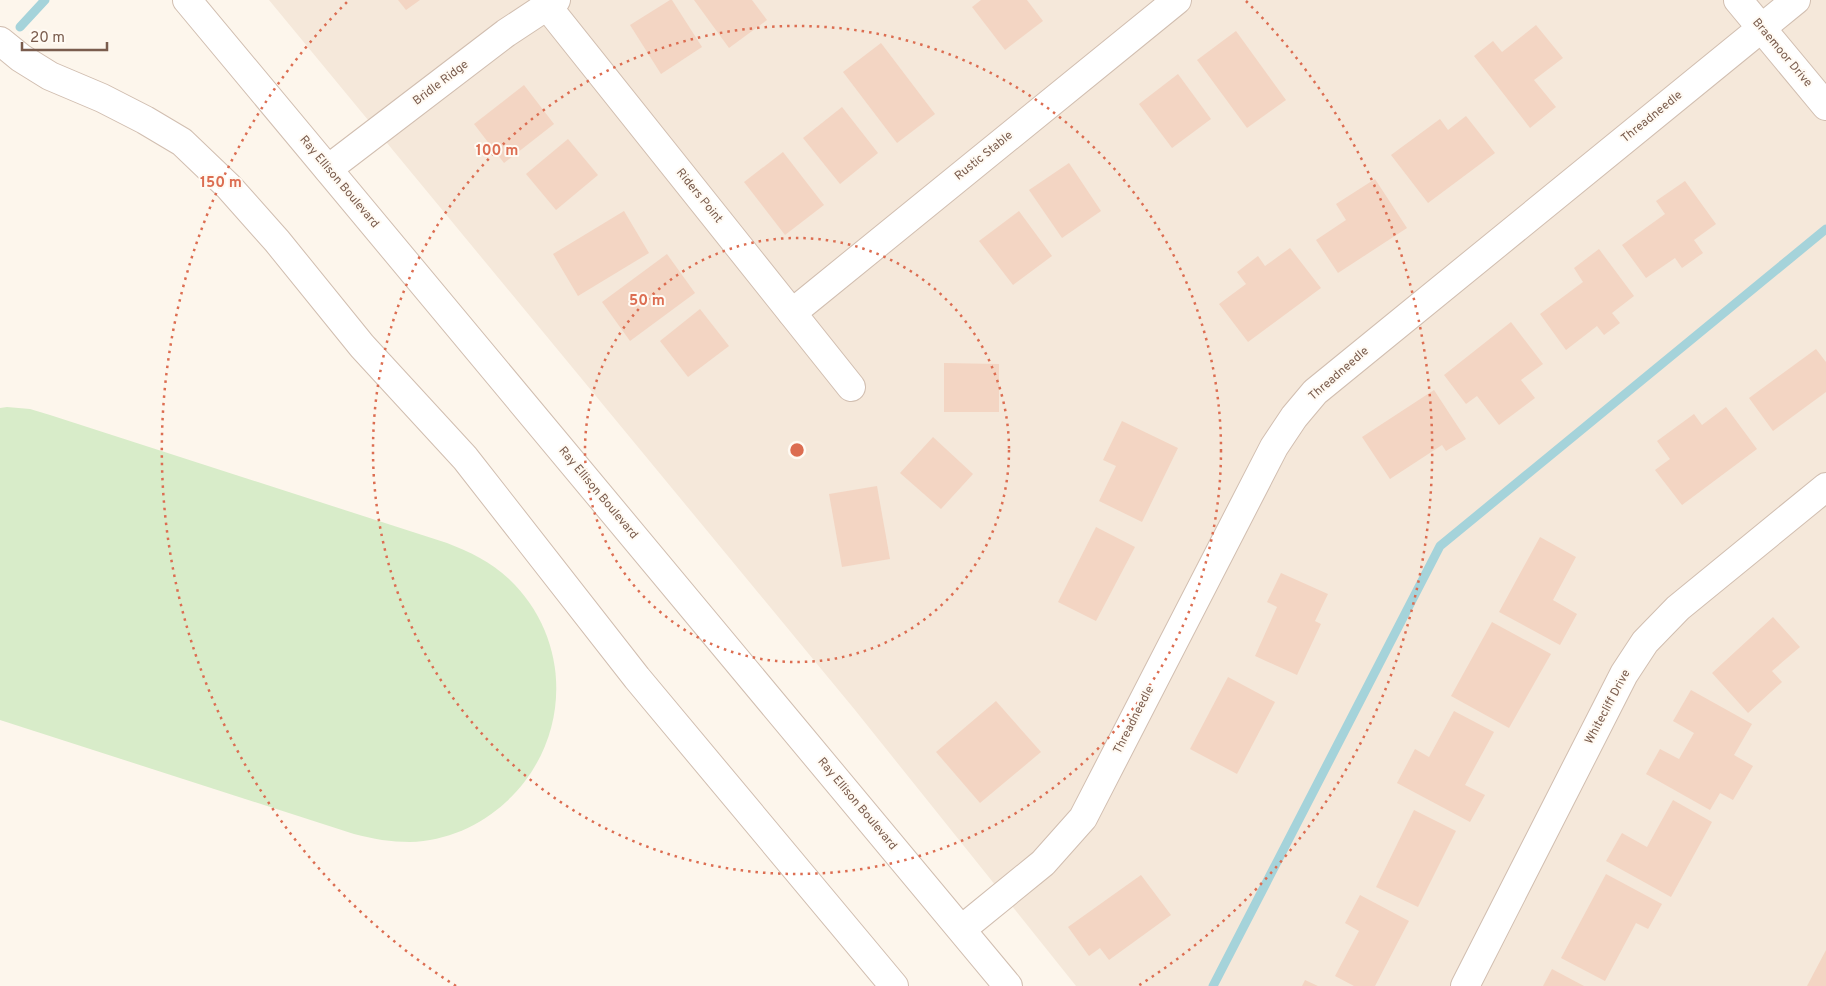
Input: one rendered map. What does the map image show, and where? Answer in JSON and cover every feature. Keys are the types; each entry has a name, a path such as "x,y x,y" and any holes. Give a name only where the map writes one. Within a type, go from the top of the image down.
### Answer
{"street":[{"name":"Ray Ellison Boulevard","path":"188,0 1008,986"},
{"name":"Rustic Stable","path":"792,313 1177,0"},
{"name":"Braemoor Drive","path":"1738,0 1826,106"},
{"name":"Threadneedle","path":"962,929 1042,863 1083,818 1274,447 1314,392 1796,0"},
{"name":"Bridle Ridge","path":"328,169 506,33 552,3"},
{"name":"Riders Point","path":"552,3 850,387"},
{"path":"0,41 21,58 50,76 136,115 182,142 229,187 362,346 465,458 637,678 894,986"},
{"name":"Whitecliff Drive","path":"1465,986 1624,674 1645,642 1678,608 1826,487"}],"shaded area":[{"path":"269,0 1826,0 1826,986 1076,986 855,710"}],"green space":[{"path":"0,408 30,409 50,415 447,543 495,567 509,579 530,604 545,632 554,661 556,691 553,721 543,751 527,778 496,811 462,831 437,839 423,841 389,841 354,834 0,720"}],"building":[{"path":"398,0 420,0 406,10"},
{"path":"672,0 702,47 661,74 630,25"},
{"path":"694,0 752,0 767,20 729,48"},
{"path":"981,0 1027,0 1043,21 1005,50 972,7"},
{"path":"1536,25 1563,58 1534,80 1556,107 1530,128 1474,56 1493,41 1502,52"},
{"path":"1236,31 1286,100 1247,128 1197,60"},
{"path":"881,43 935,114 897,143 843,72"},
{"path":"1178,74 1211,119 1172,148 1139,104"},
{"path":"524,85 554,124 504,163 474,124"},
{"path":"842,107 878,153 840,184 803,138"},
{"path":"1466,116 1495,153 1428,203 1391,155 1440,119 1448,130"},
{"path":"568,139 598,175 556,210 526,174"},
{"path":"783,152 824,205 785,235 744,182"},
{"path":"1069,163 1101,211 1062,238 1029,190"},
{"path":"1375,179 1407,228 1338,273 1316,240 1346,220 1336,204"},
{"path":"1685,181 1716,224 1694,240 1703,253 1682,268 1675,258 1646,278 1622,245 1665,214 1656,201"},
{"path":"624,211 649,253 578,296 553,254"},
{"path":"1019,211 1052,256 1013,285 979,241"},
{"path":"1290,248 1321,288 1248,342 1219,304 1246,284 1237,272 1258,256 1265,266"},
{"path":"1599,249 1634,296 1612,313 1620,323 1604,335 1597,326 1566,350 1540,314 1583,282 1574,268"},
{"path":"667,254 695,293 630,341 602,302"},
{"path":"700,309 729,346 688,377 660,341"},
{"path":"1511,322 1543,364 1521,380 1535,398 1499,425 1477,396 1466,404 1444,375"},
{"path":"1816,349 1826,362 1826,392 1773,431 1749,398"},
{"path":"944,363 999,364 999,412 944,412"},
{"path":"1434,390 1466,439 1446,451 1442,445 1390,479 1362,437"},
{"path":"1726,407 1757,449 1682,505 1655,470 1670,459 1657,441 1694,414 1702,425"},
{"path":"1122,421 1178,448 1142,522 1099,501 1116,466 1103,460"},
{"path":"933,437 973,474 941,509 900,473"},
{"path":"877,486 890,559 842,567 829,494"},
{"path":"1096,527 1135,547 1096,621 1058,602"},
{"path":"1540,537 1576,557 1553,600 1577,614 1560,645 1499,612"},
{"path":"1281,573 1328,594 1315,621 1321,624 1297,675 1255,656 1277,607 1267,602"},
{"path":"1773,617 1800,647 1772,671 1782,682 1748,713 1712,673"},
{"path":"1492,622 1551,654 1509,728 1451,696"},
{"path":"1228,677 1275,702 1237,774 1190,749"},
{"path":"1691,690 1752,724 1734,755 1753,766 1733,800 1720,793 1710,810 1646,774 1660,749 1679,759 1694,733 1673,721"},
{"path":"996,701 1041,752 980,803 936,752"},
{"path":"1454,711 1494,732 1465,785 1485,795 1470,822 1397,783 1415,749 1429,757"},
{"path":"1673,800 1712,822 1671,897 1606,861 1622,833 1647,847"},
{"path":"1414,810 1456,831 1418,907 1376,887"},
{"path":"1606,874 1662,904 1648,929 1636,923 1605,981 1561,958"},
{"path":"1141,875 1171,915 1109,960 1100,948 1089,956 1068,927"},
{"path":"1360,895 1409,921 1375,986 1354,986 1335,976 1359,931 1345,923"},
{"path":"1826,950 1826,986 1807,986"},
{"path":"1552,969 1584,986 1543,986"},
{"path":"1305,980 1318,986 1302,986"}],"waterway":[{"path":"20,27 45,0"},
{"path":"1213,986 1440,546 1826,229"}]}
